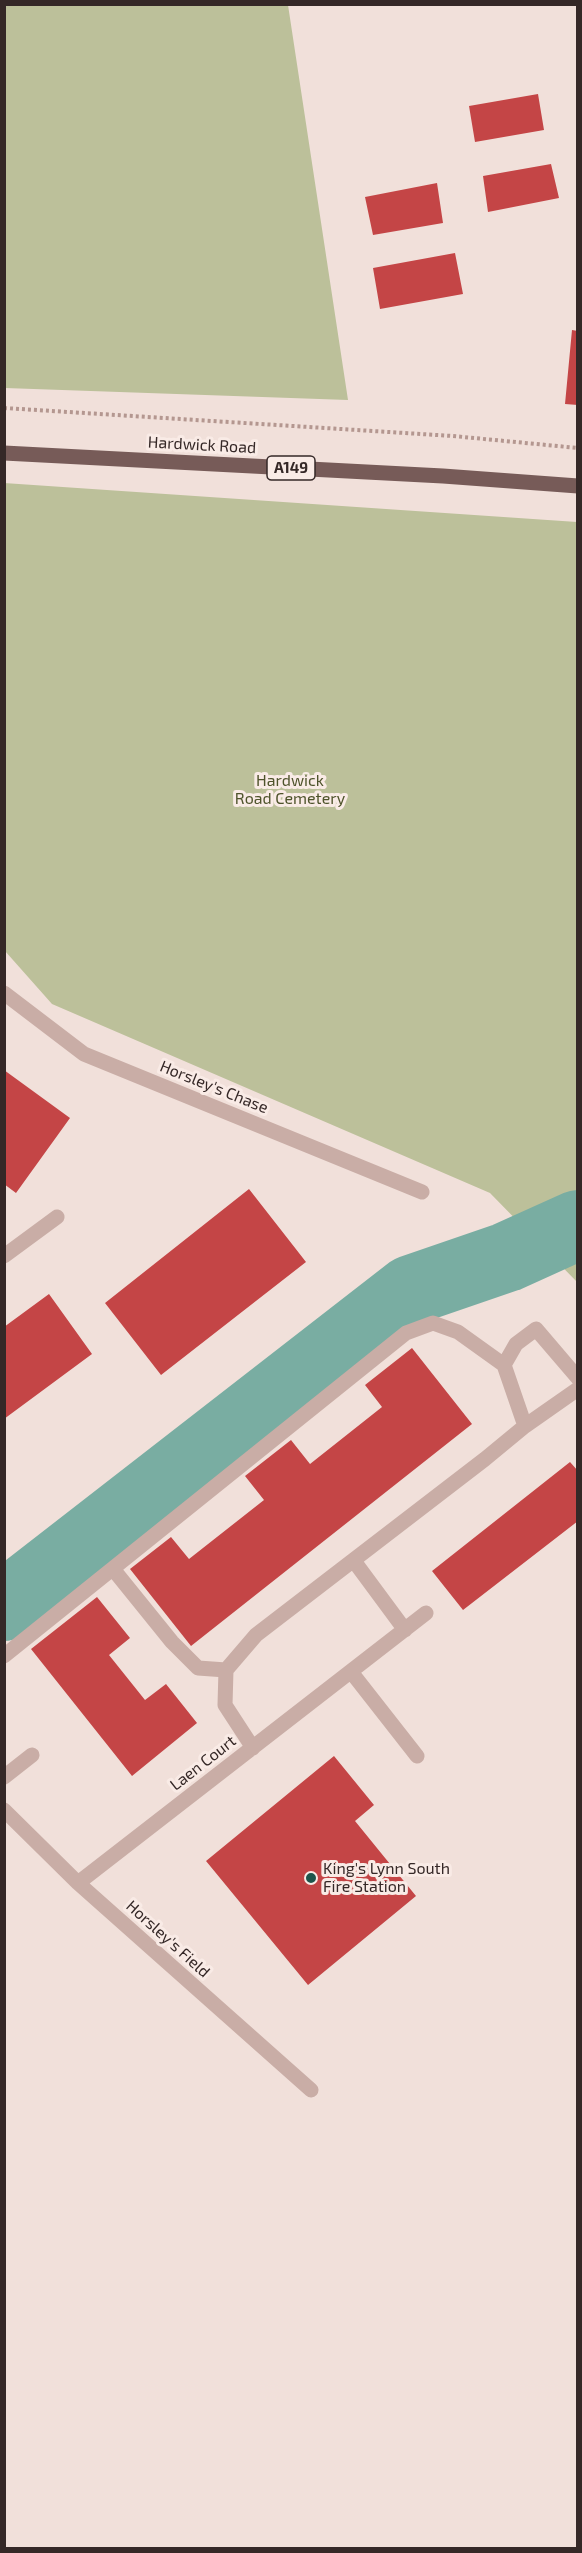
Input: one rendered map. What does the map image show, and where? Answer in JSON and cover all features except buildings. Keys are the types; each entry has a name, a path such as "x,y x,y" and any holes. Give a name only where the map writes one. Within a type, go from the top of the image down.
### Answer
{"main road":[{"name":"Hardwick Road","path":"4,453 443,476 578,486"}],"street":[{"name":"Horsley's Chase","path":"4,993 84,1054 422,1192"},
{"path":"4,1256 57,1217"},
{"path":"4,1656 406,1333 433,1323 458,1332 504,1365 525,1426"},
{"path":"504,1365 516,1344 536,1329 578,1378"},
{"path":"253,1748 225,1705 226,1670 256,1635 525,1426 578,1389"},
{"path":"354,1561 405,1630"},
{"path":"113,1569 172,1642 198,1668 226,1670"},
{"name":"Laen Court","path":"78,1883 352,1673 426,1613"},
{"path":"352,1673 417,1756"},
{"path":"4,1777 32,1755"},
{"name":"Horsley's Field","path":"4,1810 78,1883 311,2090"}],"path":[{"path":"4,408 453,435 578,448"}],"green space":[{"path":"5,4 288,5 348,400 5,388"},
{"name":"Hardwick Road Cemetery","path":"4,483 577,522 577,1282 490,1193 52,1004 5,951"}],"waterway":[{"path":"4,1606 411,1290 507,1257 578,1225"}],"place":[{"name":"King's Lynn South Fire Station","path":"311,1878"}]}
